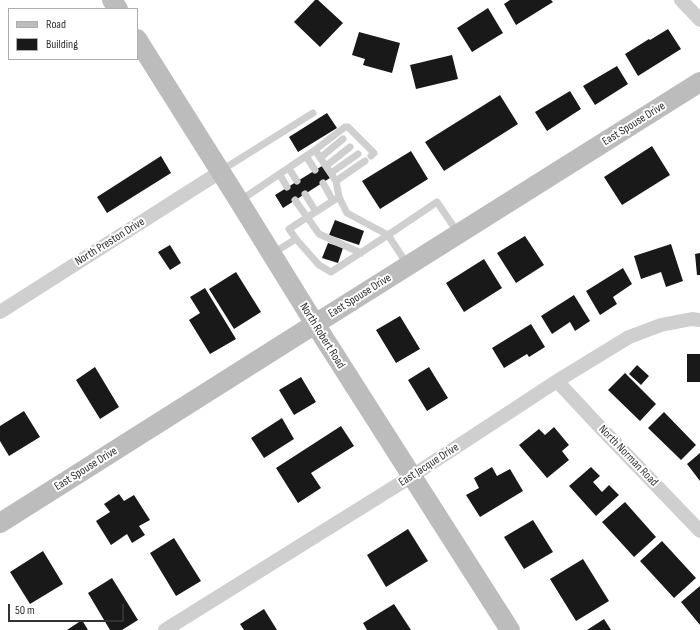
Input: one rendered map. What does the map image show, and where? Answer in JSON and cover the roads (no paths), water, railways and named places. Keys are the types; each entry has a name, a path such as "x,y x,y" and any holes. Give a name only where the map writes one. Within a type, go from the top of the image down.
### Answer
{"main road":[{"name":"North Robert Road","path":"138,42 507,629"},
{"name":"East Spouse Drive","path":"0,523 700,82"}],"street":[{"path":"680,0 700,20"},
{"name":"North Preston Drive","path":"0,312 220,172"},
{"name":"East Jacque Drive","path":"165,630 412,476 557,381 629,336 661,326 692,319 700,320"},
{"name":"North Norman Road","path":"557,381 700,531"}],"lane":[{"path":"220,172 313,113"},
{"path":"239,201 280,175 345,127 348,127 358,140 363,150 374,153 336,181"},
{"path":"320,158 343,139"},
{"path":"326,166 350,147"},
{"path":"315,150 336,181 336,199"},
{"path":"331,173 363,150"},
{"path":"306,156 315,170"},
{"path":"289,168 297,181"},
{"path":"280,175 287,187"},
{"path":"323,183 348,213 388,235 409,266"},
{"path":"305,194 316,212"},
{"path":"336,199 289,229 296,239 320,265 331,272 437,202 459,234"},
{"path":"295,200 319,234 361,253"},
{"path":"271,254 296,239"}]}
